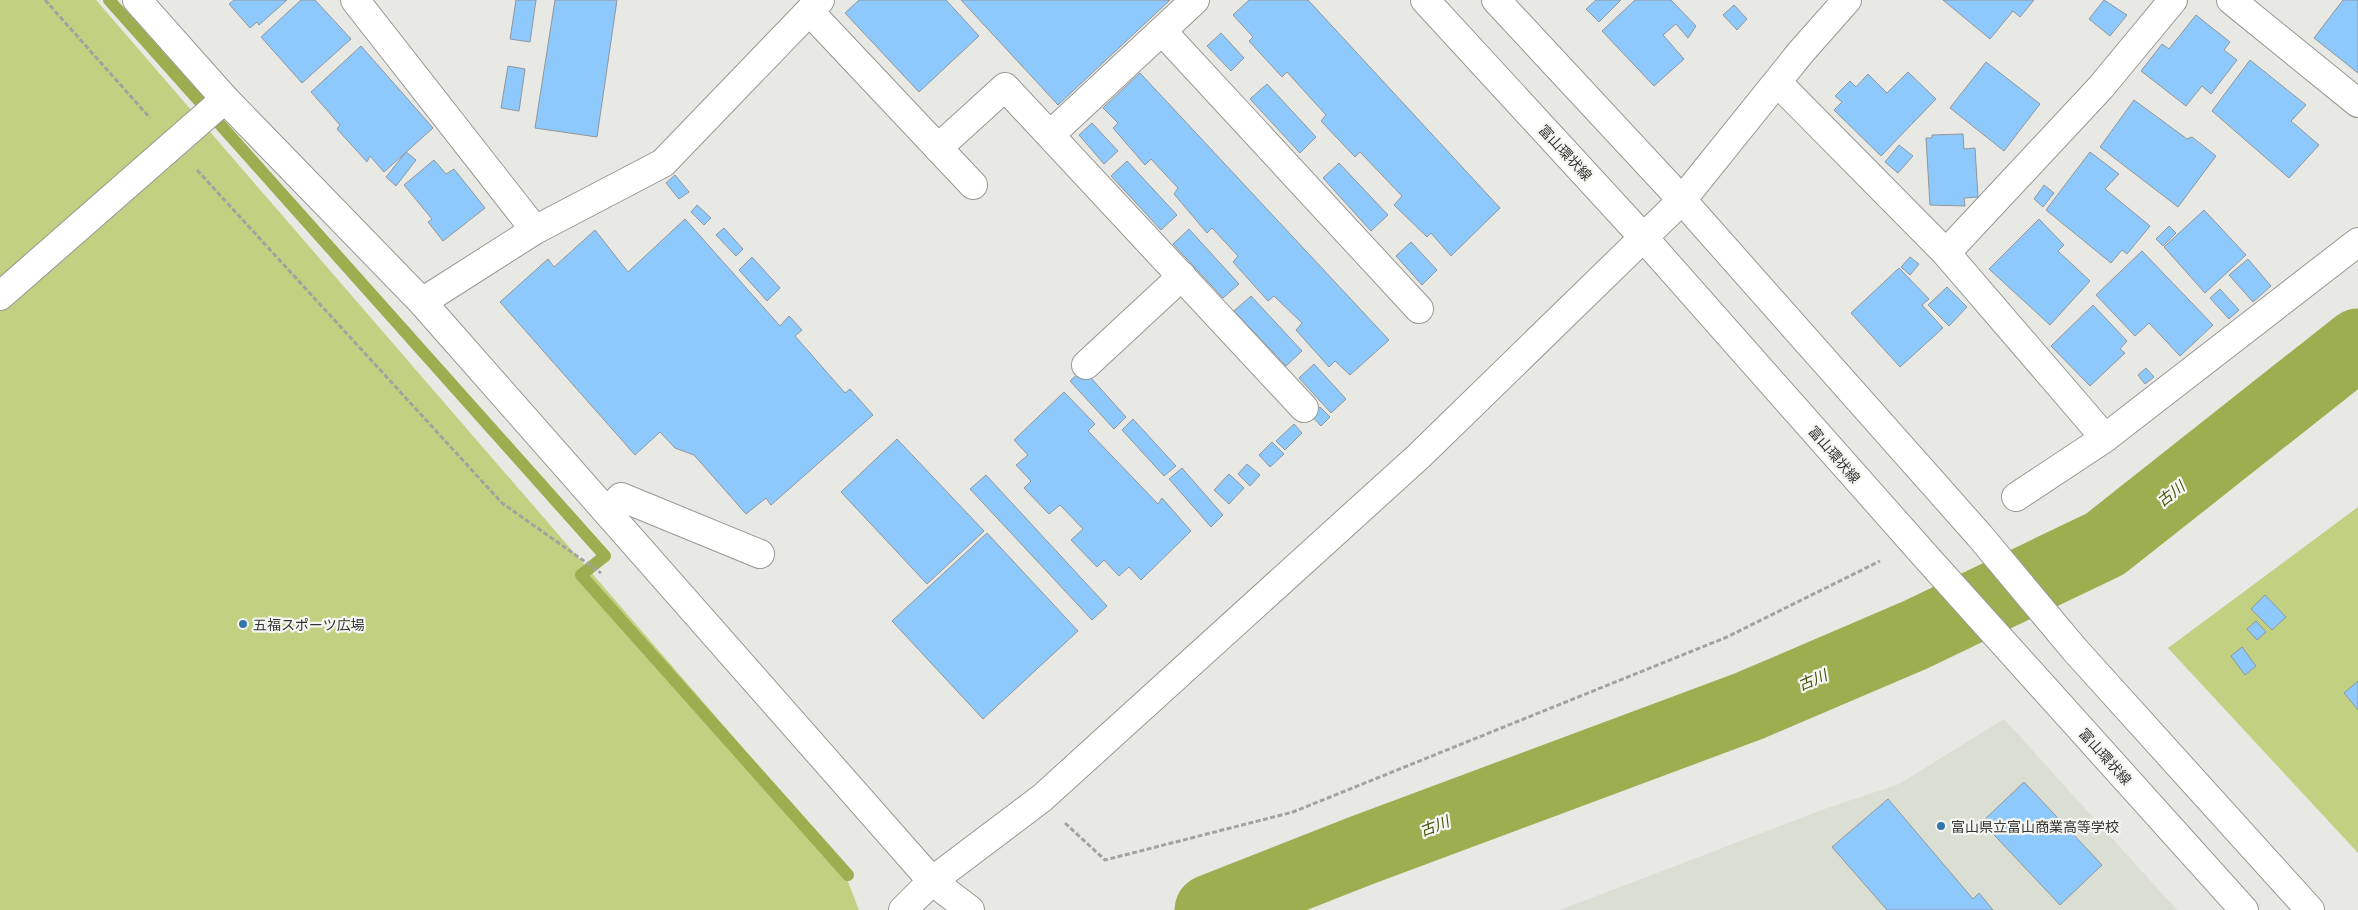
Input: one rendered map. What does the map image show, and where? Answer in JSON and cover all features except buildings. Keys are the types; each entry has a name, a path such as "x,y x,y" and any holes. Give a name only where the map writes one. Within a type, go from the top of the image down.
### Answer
{"street":[{"path":"137,0 224,99 422,302 932,880 969,909"},
{"path":"355,0 536,230"},
{"path":"1050,135 1196,0"},
{"name":"富山環状線","path":"1425,0 1643,237 1928,559 2244,910"},
{"path":"1496,0 1682,200 1979,535 2075,650 2310,910"},
{"path":"903,910 932,880 1042,798 1419,456 1682,200 1778,83 1801,52 1847,0"},
{"path":"1946,254 2101,87 2173,0"},
{"path":"2230,0 2358,103"},
{"path":"422,302 536,230 663,163 815,6 938,148 973,185"},
{"path":"1162,31 1419,309"},
{"path":"1778,83 1946,254 2105,438"},
{"path":"938,148 1005,87 1304,408"},
{"path":"0,296 224,99"},
{"path":"2016,497 2105,438 2358,242"},
{"path":"1086,364 1182,276"},
{"path":"607,512 621,497 760,554"}],"path":[{"path":"45,0 173,144 502,503 601,573"},
{"path":"1064,822 1105,860 1293,812 1727,636 1880,561"}],"shaded area":[{"name":"富山県立富山商業高等学校","path":"2004,719 2177,910 1560,910 1827,808 1899,784"}],"green space":[{"name":"五福スポーツ広場","path":"0,0 96,0 839,859 859,910 0,910"},
{"path":"2358,507 2358,853 2168,648"}],"waterway":[{"path":"109,0 605,556 581,575 848,875"},
{"name":"古川","path":"1210,910 1360,851 1749,706 1915,635 2105,544 2358,344"}],"place":[{"name":"五福スポーツ広場","path":"243,624"},
{"name":"富山県立富山商業高等学校","path":"1941,826"}]}
